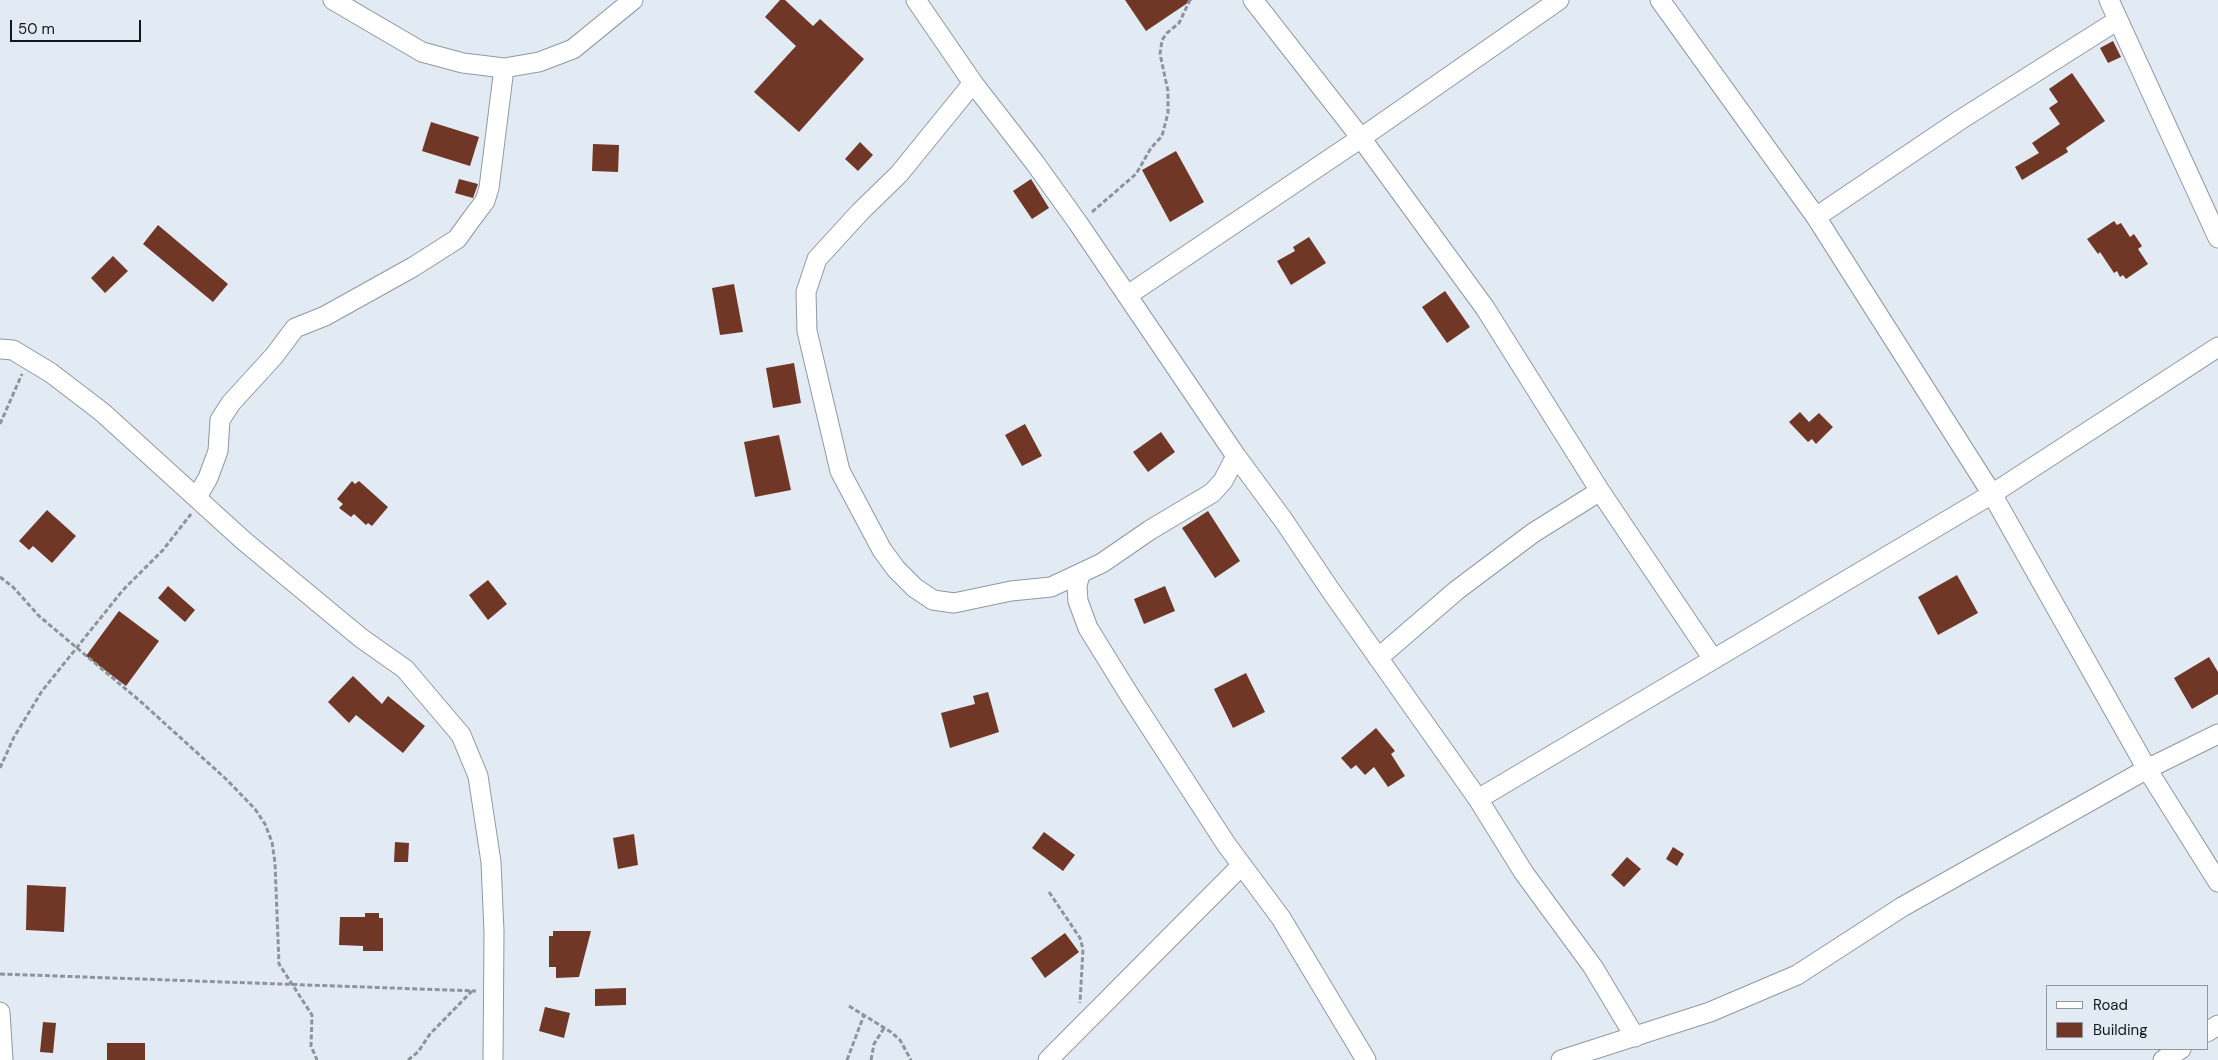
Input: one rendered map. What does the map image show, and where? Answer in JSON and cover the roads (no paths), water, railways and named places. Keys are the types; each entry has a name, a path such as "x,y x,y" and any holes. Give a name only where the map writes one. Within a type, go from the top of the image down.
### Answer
{"street":[{"path":"333,0 422,52 463,63 504,68 539,62 573,49 633,0"},
{"path":"916,0 973,83 1035,163 1078,223 1236,456 1284,521 1478,799 1524,873 1593,967 1634,1037"},
{"path":"1253,0 1361,138 1485,308 1600,491 1713,659"},
{"path":"1128,295 1361,138 1559,0"},
{"path":"1660,0 1816,217 1992,494 2147,769 2218,882"},
{"path":"2109,0 2218,238"},
{"path":"1816,217 1960,120 2118,20"},
{"path":"197,497 208,478 218,451 220,420 231,403 274,356 295,328 325,316 413,268 457,239 475,215 485,201 489,188 504,68"},
{"path":"973,83 899,174 816,259 806,292 808,331 840,471 882,550 896,569 915,588 934,600 954,603 1011,591 1051,587 1102,563 1150,530 1212,493 1223,481 1236,456"},
{"path":"1478,799 1992,494 2218,347"},
{"path":"0,349 13,350 51,373 102,412 244,541 362,638 406,669 461,735 478,776 491,862 494,990 493,1060"},
{"path":"1378,658 1457,590 1533,533 1600,491"},
{"path":"1080,574 1077,586 1078,601 1088,628 1130,696 1242,865 1281,918 1366,1060"},
{"path":"1561,1060 1710,1012 1797,975 1902,907 2147,769 2218,734"},
{"path":"1048,1060 1242,865"},
{"path":"0,1012 3,1060"},
{"path":"2163,1060 2179,1050"}]}
